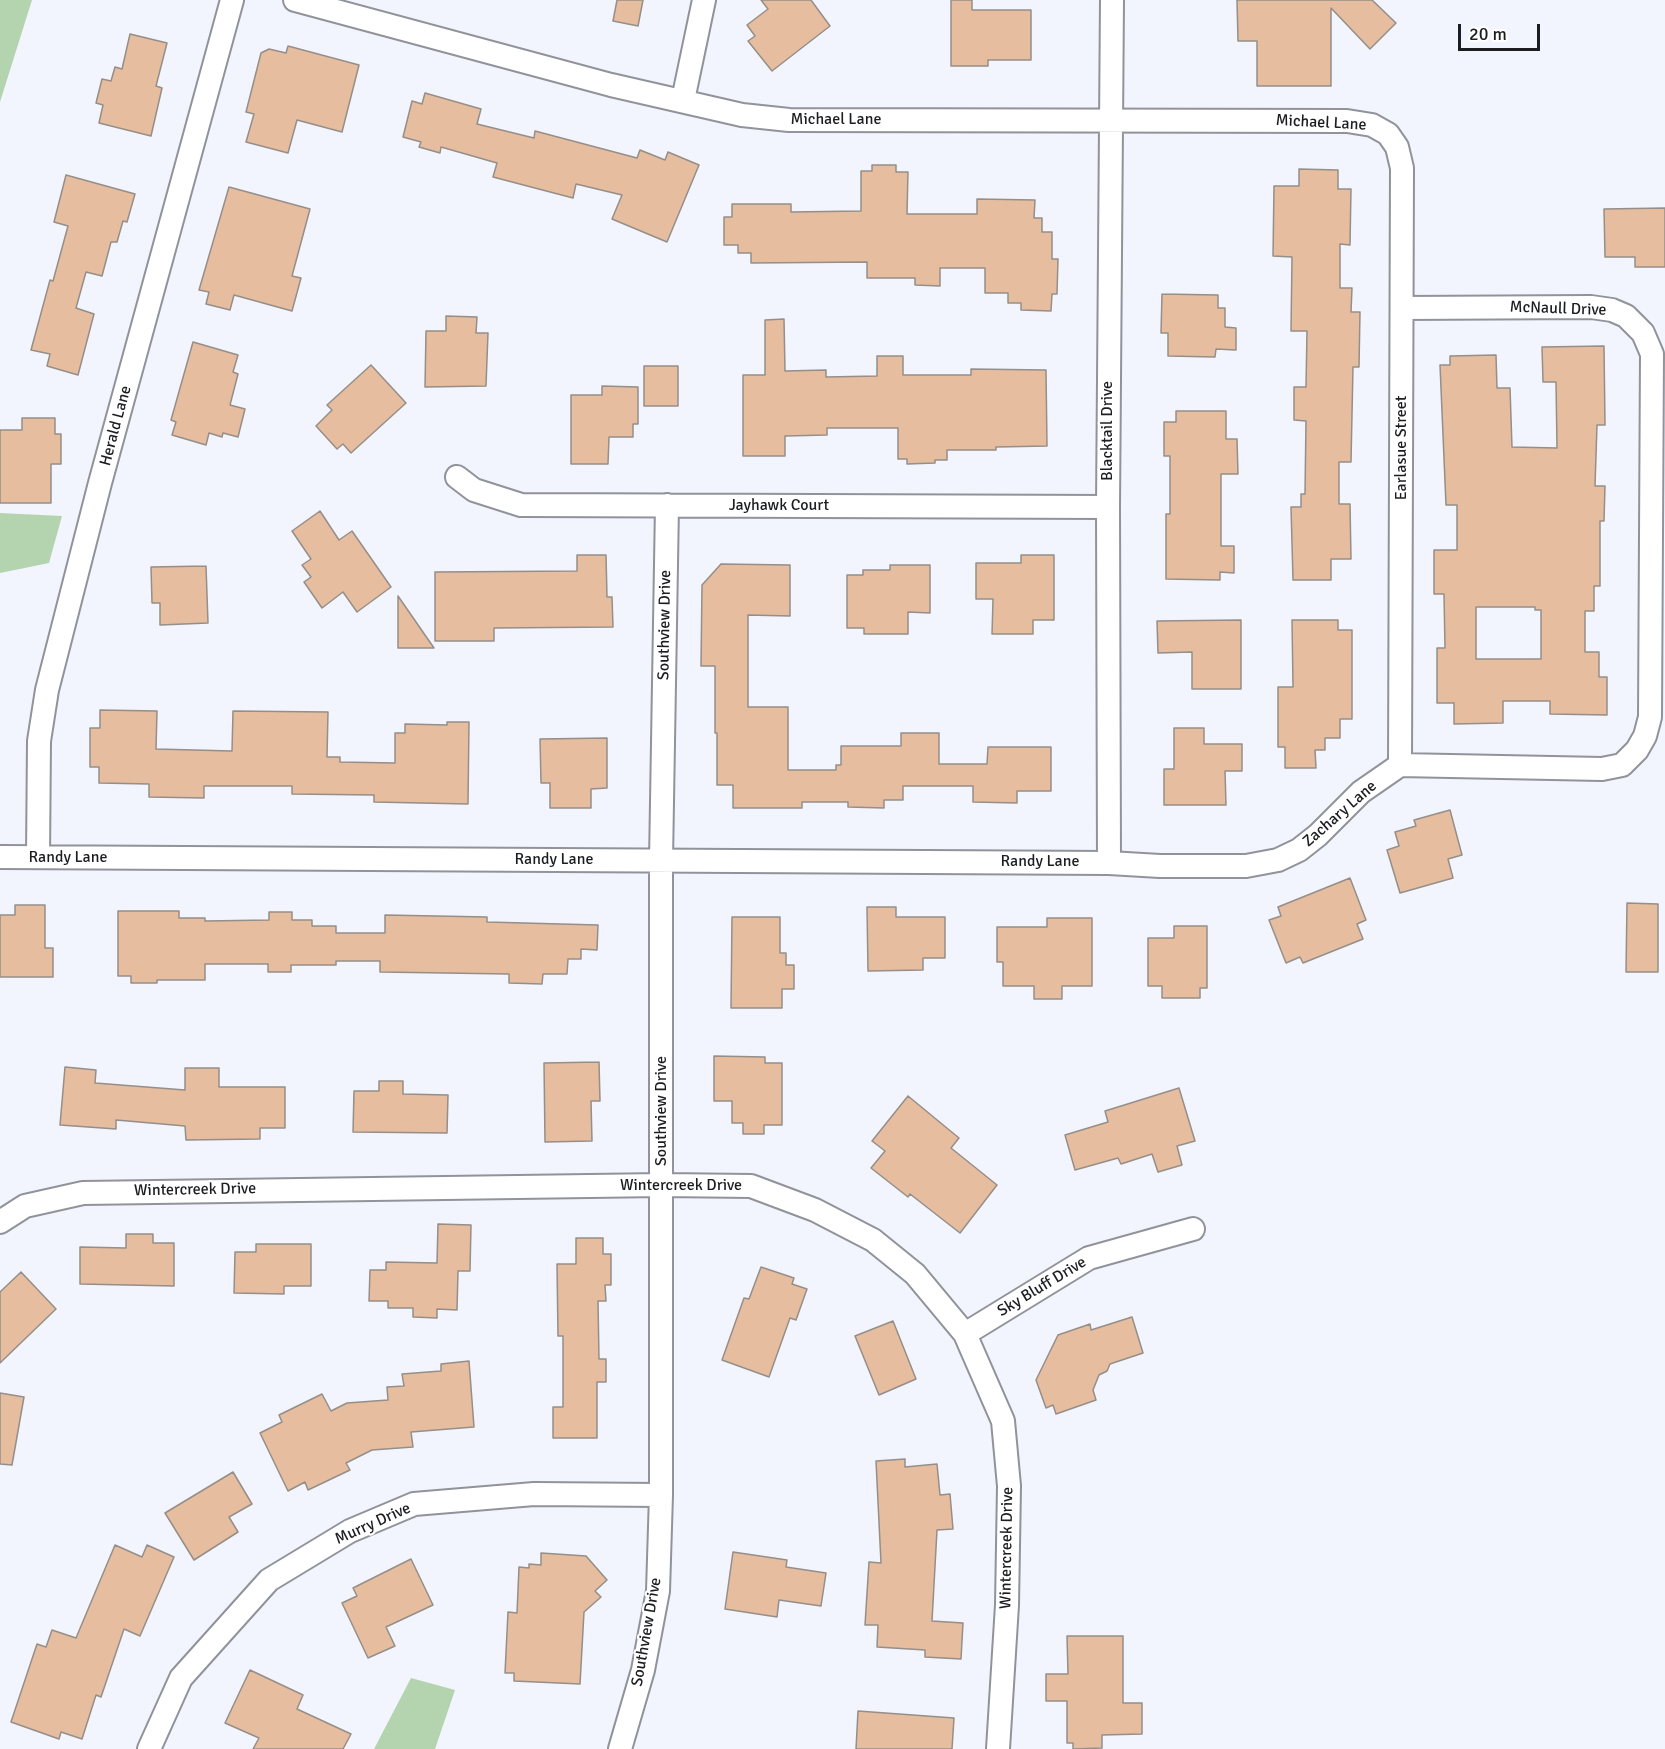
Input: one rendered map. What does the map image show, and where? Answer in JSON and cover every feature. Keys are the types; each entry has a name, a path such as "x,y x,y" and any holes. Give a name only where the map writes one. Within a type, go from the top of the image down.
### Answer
{"street":[{"name":"Herald Lane","path":"38,857 39,741 47,690 100,483 232,0"},
{"name":"Michael Lane","path":"295,0 611,85 742,115 789,120 1347,121 1372,125 1388,134"},
{"path":"683,100 704,0"},
{"name":"Blacktail Drive","path":"1109,863 1108,507 1112,0"},
{"name":"Earlasue Street","path":"1388,134 1397,147 1402,168 1400,765"},
{"name":"McNaull Drive","path":"1400,765 1602,769 1622,765 1645,736 1650,717 1652,354 1643,333 1626,316 1612,310 1591,307 1402,308"},
{"name":"Jayhawk Court","path":"457,477 474,490 521,505 1108,507"},
{"name":"Southview Drive","path":"620,1749 643,1670 658,1592 661,1495 661,861 667,505"},
{"name":"Zachary Lane","path":"1109,863 1160,866 1246,866 1278,860 1299,850 1318,835 1361,792 1400,765"},
{"name":"Randy Lane","path":"0,857 1109,863"},
{"name":"Wintercreek Drive","path":"0,1222 25,1206 83,1193 662,1185 751,1186 814,1210 873,1240 915,1274 965,1334 1003,1421 1009,1486 1007,1605 998,1749"},
{"name":"Sky Bluff Drive","path":"965,1334 1089,1258 1193,1229"},
{"name":"Murry Drive","path":"149,1749 181,1678 269,1580 350,1531 414,1504 534,1494 661,1495"}],"green space":[{"path":"0,0 32,0 0,102"},
{"path":"0,513 62,516 49,563 0,573"},
{"path":"411,1678 455,1690 435,1749 374,1749"}],"building":[{"path":"617,0 643,0 638,26 613,21"},
{"path":"761,0 811,0 830,26 772,71 748,41 755,36 747,25 768,9"},
{"path":"951,0 972,0 972,10 1031,10 1031,60 988,60 988,66 951,66"},
{"path":"1237,0 1372,0 1396,23 1370,49 1331,8 1331,86 1257,86 1257,41 1238,41"},
{"path":"130,34 167,43 156,86 162,88 151,136 99,123 103,105 96,103 102,79 111,81 115,67 122,69"},
{"path":"288,46 359,65 342,132 297,120 288,153 246,142 254,114 246,112 261,53 269,49 286,53"},
{"path":"425,93 481,109 477,124 534,138 535,131 637,158 640,150 665,160 668,152 699,165 667,242 612,219 622,195 576,184 573,198 493,177 497,163 441,147 440,153 419,147 421,142 403,137 412,101 422,104"},
{"path":"872,165 896,165 896,172 908,172 907,214 977,214 977,199 1035,200 1034,218 1042,218 1042,232 1052,232 1052,259 1058,259 1057,294 1052,294 1051,311 1021,310 1021,303 1008,303 1008,293 985,293 985,268 940,268 940,286 915,285 915,278 867,278 867,262 751,263 751,253 738,253 738,245 724,245 724,217 732,217 732,204 791,204 791,212 861,211 861,171 872,171"},
{"path":"1299,169 1338,170 1338,189 1351,189 1350,245 1340,244 1340,288 1352,288 1351,312 1360,312 1359,367 1353,367 1351,462 1339,462 1339,504 1350,504 1351,559 1331,559 1331,580 1293,580 1291,507 1301,507 1301,494 1305,494 1306,421 1294,420 1294,387 1306,387 1307,331 1291,331 1292,257 1273,256 1274,186 1299,186"},
{"path":"66,175 135,194 127,222 123,221 117,242 111,242 102,276 86,272 76,308 94,314 78,375 47,366 50,354 31,350 50,280 53,281 68,226 54,222"},
{"path":"229,187 310,209 292,276 301,278 292,311 234,295 230,310 206,304 209,292 199,290"},
{"path":"1665,208 1665,267 1635,267 1635,257 1605,257 1604,209"},
{"path":"1162,294 1218,295 1218,308 1225,308 1225,327 1236,328 1236,350 1216,349 1215,357 1168,356 1168,333 1161,333"},
{"path":"446,316 477,317 476,333 488,333 486,386 425,387 426,331 446,331"},
{"path":"784,319 785,371 826,370 826,377 877,376 877,356 903,356 903,375 971,375 971,369 1046,370 1047,446 996,447 996,450 947,450 947,460 907,464 907,459 898,459 898,428 827,428 827,435 785,436 785,456 743,456 743,375 765,375 765,320"},
{"path":"193,342 238,355 233,372 238,374 230,405 245,409 238,437 223,433 222,437 209,433 206,445 172,435 176,422 171,420"},
{"path":"1604,346 1605,425 1597,425 1595,486 1605,486 1604,521 1600,521 1600,586 1594,586 1594,611 1585,611 1585,652 1599,652 1599,677 1607,677 1607,715 1550,714 1550,701 1503,701 1503,723 1454,724 1454,703 1437,703 1437,648 1445,648 1444,594 1434,594 1434,550 1457,550 1457,505 1446,505 1440,365 1450,365 1450,356 1496,355 1497,388 1510,388 1512,447 1557,448 1556,382 1543,382 1542,347","holes":["1476,607 1535,607 1535,610 1541,610 1541,659 1476,659"]},
{"path":"371,365 406,403 351,453 343,444 337,449 316,426 332,410 327,405"},
{"path":"644,366 678,366 678,406 644,406"},
{"path":"602,386 638,387 638,424 633,424 633,437 609,437 608,464 571,464 571,395 602,395"},
{"path":"1176,411 1226,411 1226,439 1237,439 1238,474 1221,474 1221,546 1234,546 1234,573 1220,572 1220,580 1166,579 1166,514 1170,514 1170,456 1164,456 1164,422 1176,422"},
{"path":"22,418 55,418 55,434 61,434 61,464 51,464 51,503 0,503 0,430 22,430"},
{"path":"320,511 339,540 352,531 391,587 357,612 343,592 322,608 304,582 311,577 302,565 311,559 292,531"},
{"path":"577,555 606,555 607,597 612,597 613,627 494,628 494,641 435,641 435,572 577,571"},
{"path":"1021,555 1054,555 1054,620 1033,620 1033,634 992,634 993,599 976,599 976,563 1021,563"},
{"path":"721,564 790,565 790,616 748,615 748,707 788,707 788,770 836,770 836,765 841,765 841,746 901,746 901,733 939,733 939,764 987,764 988,747 1051,747 1051,791 1017,791 1017,803 973,802 973,786 903,786 903,800 884,800 884,808 848,807 848,802 802,802 802,808 733,808 733,785 717,785 715,666 701,666 702,585"},
{"path":"890,565 930,565 930,613 908,612 908,634 864,634 864,628 847,628 847,575 863,575 863,570 890,570"},
{"path":"206,566 208,623 160,625 160,603 152,603 151,567"},
{"path":"398,596 434,648 398,648"},
{"path":"1241,620 1241,689 1192,689 1192,652 1158,653 1157,621"},
{"path":"1292,620 1338,620 1338,630 1352,630 1352,719 1340,719 1340,738 1325,738 1325,750 1315,750 1316,768 1285,768 1285,747 1278,747 1278,687 1293,687"},
{"path":"100,710 157,711 156,749 232,751 233,711 328,712 327,757 340,757 340,762 395,763 395,733 405,733 405,724 447,725 447,722 469,722 468,804 374,802 374,795 292,794 292,786 204,786 204,798 149,797 149,784 99,783 99,767 90,767 90,728 100,728"},
{"path":"1174,728 1204,728 1204,744 1242,744 1242,771 1225,771 1226,805 1164,805 1164,769 1174,769"},
{"path":"607,738 607,788 591,789 591,808 550,808 550,783 541,783 540,739"},
{"path":"1450,810 1462,855 1448,859 1453,878 1400,893 1387,850 1399,846 1395,832 1416,826 1414,820"},
{"path":"1350,878 1366,920 1357,924 1363,939 1303,963 1300,957 1286,963 1269,920 1281,916 1278,907"},
{"path":"1627,903 1658,904 1658,972 1626,972"},
{"path":"15,905 45,905 45,948 53,948 53,977 0,977 0,915 15,915"},
{"path":"867,907 896,907 896,917 945,917 945,958 923,958 923,970 868,971"},
{"path":"118,911 179,911 179,918 205,918 205,921 269,920 269,912 292,912 292,920 312,920 312,926 336,926 336,933 385,933 385,915 487,917 487,922 598,925 597,950 581,949 581,959 568,959 567,974 543,974 542,984 509,983 509,974 380,972 380,961 336,961 336,965 291,965 291,972 268,972 268,964 205,964 205,980 157,980 157,983 131,983 131,976 118,976"},
{"path":"732,917 780,917 780,953 786,953 786,965 794,965 794,989 782,989 782,1008 731,1008"},
{"path":"1047,918 1092,918 1092,986 1062,986 1062,999 1034,999 1034,986 1003,986 1003,962 997,962 997,927 1047,927"},
{"path":"1174,926 1207,926 1207,988 1200,988 1200,998 1162,998 1162,986 1148,986 1148,938 1174,938"},
{"path":"714,1056 765,1057 765,1063 782,1063 782,1125 764,1125 764,1134 743,1134 743,1123 732,1123 732,1101 714,1101"},
{"path":"599,1062 600,1101 591,1101 592,1141 545,1142 544,1063"},
{"path":"65,1067 96,1070 95,1083 185,1090 185,1068 219,1068 219,1087 285,1087 285,1128 260,1128 260,1139 186,1140 185,1126 116,1120 116,1129 60,1125"},
{"path":"379,1081 403,1081 403,1094 448,1095 447,1133 353,1132 354,1091 379,1091"},
{"path":"1179,1088 1195,1141 1177,1146 1182,1165 1158,1172 1152,1154 1121,1164 1118,1158 1075,1170 1065,1135 1108,1122 1105,1111"},
{"path":"908,1096 959,1138 951,1148 997,1185 960,1233 910,1194 908,1197 871,1168 885,1151 872,1141"},
{"path":"438,1224 471,1225 470,1271 458,1271 457,1310 437,1309 437,1318 413,1317 413,1308 388,1308 388,1301 369,1301 370,1270 386,1270 386,1262 437,1263"},
{"path":"126,1234 153,1234 153,1243 174,1243 174,1286 80,1284 80,1247 126,1248"},
{"path":"576,1238 603,1238 603,1254 611,1254 611,1285 605,1285 606,1301 598,1301 599,1359 606,1359 606,1382 597,1382 597,1438 553,1438 553,1407 563,1407 563,1336 558,1336 557,1264 576,1264"},
{"path":"256,1244 311,1244 311,1286 284,1286 284,1294 234,1293 235,1252 256,1252"},
{"path":"761,1267 794,1278 792,1284 807,1289 796,1320 790,1318 769,1377 722,1360 744,1298 749,1299"},
{"path":"21,1272 56,1309 0,1363 0,1292"},
{"path":"1132,1317 1143,1353 1110,1364 1107,1371 1099,1375 1093,1390 1096,1400 1056,1414 1053,1405 1046,1408 1036,1380 1058,1335 1090,1324 1091,1330"},
{"path":"893,1321 916,1379 879,1395 855,1336"},
{"path":"469,1361 474,1427 411,1432 413,1447 372,1450 346,1463 350,1470 308,1490 305,1482 288,1491 260,1433 282,1422 279,1415 322,1394 331,1411 347,1403 388,1400 387,1387 404,1386 402,1374 441,1371 441,1364"},
{"path":"0,1393 24,1397 12,1465 0,1464"},
{"path":"905,1459 905,1467 937,1464 940,1495 950,1494 953,1529 937,1530 932,1621 963,1623 961,1659 925,1657 925,1650 877,1647 878,1625 865,1625 869,1562 881,1563 876,1461"},
{"path":"233,1472 252,1504 229,1517 238,1532 194,1560 165,1513"},
{"path":"115,1545 142,1557 147,1545 174,1557 140,1636 124,1629 101,1697 96,1695 82,1739 61,1732 59,1739 11,1722 37,1644 46,1647 52,1630 76,1638"},
{"path":"733,1552 787,1560 786,1567 826,1573 821,1606 779,1600 777,1617 725,1609"},
{"path":"541,1553 586,1556 607,1580 595,1591 601,1597 584,1612 580,1684 514,1681 514,1673 505,1673 508,1612 517,1613 519,1567 529,1568 529,1564 541,1565"},
{"path":"411,1559 433,1605 386,1627 395,1646 368,1658 342,1603 357,1596 353,1588"},
{"path":"1067,1636 1123,1636 1123,1703 1142,1703 1142,1734 1102,1735 1102,1748 1073,1749 1073,1743 1067,1743 1067,1701 1046,1701 1046,1674 1068,1674"},
{"path":"250,1670 303,1695 297,1709 351,1734 343,1749 253,1749 259,1738 225,1723"},
{"path":"858,1711 954,1718 952,1749 856,1749"}]}
